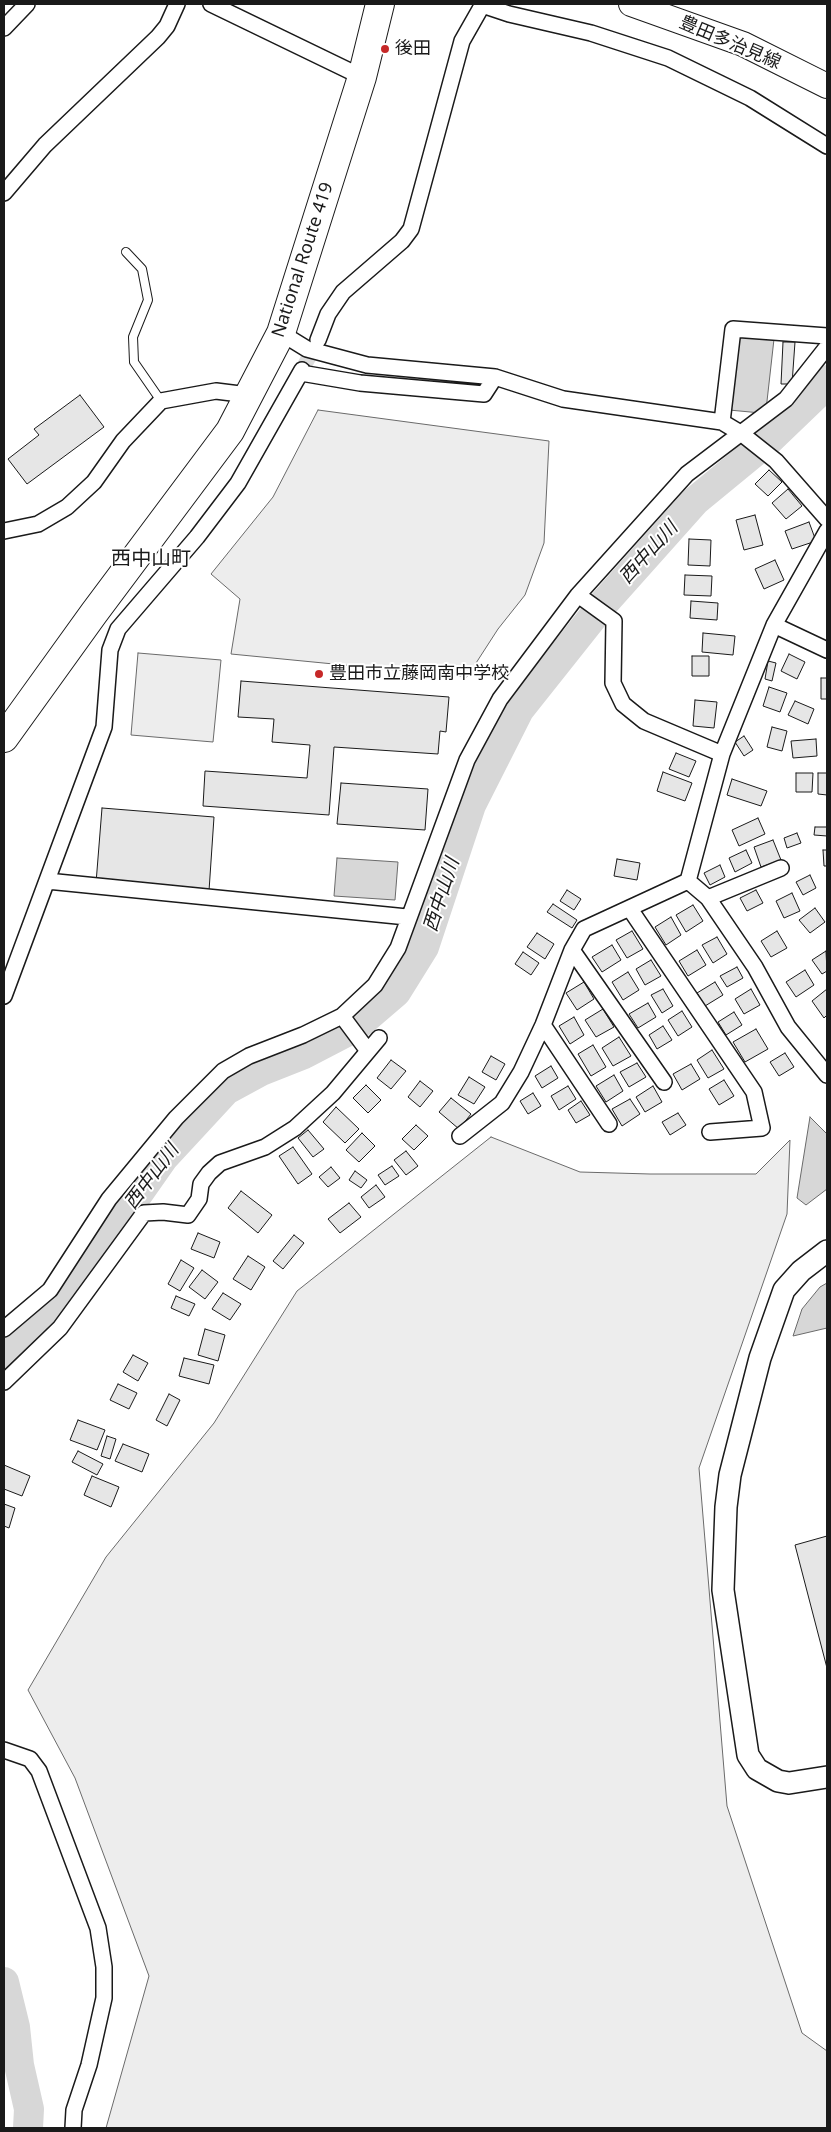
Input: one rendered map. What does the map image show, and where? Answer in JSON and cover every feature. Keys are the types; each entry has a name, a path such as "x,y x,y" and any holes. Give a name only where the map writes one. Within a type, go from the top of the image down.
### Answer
{"highway":[{"name":"National Route 419","path":"4,738 94,613 230,431 281,334 362,77 380,4"}],"main road":[{"name":"豊田多治見線","path":"631,4 743,44 827,86"}],"street":[{"path":"4,28 27,4"},
{"path":"4,193 45,145 158,37 167,26 177,4"},
{"path":"210,4 362,77"},
{"path":"318,340 328,314 343,292 402,241 411,229 462,40 482,4 509,14 591,33 668,58 750,98 827,146"},
{"path":"722,422 733,330 827,336"},
{"path":"281,334 308,349 367,365 495,377 563,399 722,422 776,461 827,519"},
{"path":"4,1330 50,1290 108,1199 176,1118 223,1071 249,1056 344,1019 375,985 398,948 407,917 467,760 500,699 582,597 687,474 744,437 786,399 827,347"},
{"path":"4,996 104,727 110,650 118,629 197,537 238,484 302,371 360,383 484,394 495,377"},
{"path":"4,531 38,524 67,507 94,482 123,441 161,401 216,391 248,395"},
{"path":"688,881 722,754 774,625 827,531"},
{"path":"582,597 614,621 613,683 623,704 644,721 722,754"},
{"path":"774,625 827,650"},
{"path":"708,898 781,868"},
{"path":"47,881 407,917"},
{"path":"688,881 708,898 756,967 788,1027 827,1075"},
{"path":"460,1136 502,1103 521,1072 572,950 584,929 688,881"},
{"path":"630,908 754,1092 762,1128 710,1132"},
{"path":"572,950 664,1082"},
{"path":"344,1019 365,1048"},
{"path":"542,1025 609,1124"},
{"path":"4,1382 60,1328 144,1213 163,1212 188,1215 199,1199 201,1184 209,1173 220,1163 265,1146 295,1128 333,1093 365,1048 379,1038"},
{"path":"827,1251 801,1271 784,1290 760,1358 730,1475 726,1507 723,1590 748,1756 757,1768 778,1781 789,1783 827,1777"},
{"path":"4,1750 30,1759 39,1772 98,1928 104,1967 104,1998 90,2065 74,2110 73,2128"}],"lane":[{"path":"126,252 142,269 148,300 133,337 134,362 161,401"}],"shaded area":[{"path":"736,336 774,339 766,410 761,413 729,410"},
{"path":"318,410 549,441 544,543 525,595 498,629 467,677 231,654 240,599 211,574 273,497"},
{"path":"138,653 221,660 213,742 131,735"},
{"path":"337,858 398,862 395,900 334,896"},
{"path":"810,1117 827,1134 827,1189 806,1205 797,1198"},
{"path":"491,1137 580,1172 650,1174 756,1174 790,1140 787,1214 699,1468 727,1806 802,2033 827,2051 827,2128 106,2128 149,1976 75,1778 28,1690 106,1557 214,1423 297,1291"},
{"path":"827,1283 827,1328 793,1336 802,1309 820,1287"}],"building":[{"path":"783,342 795,342 792,384 781,384"},
{"path":"80,395 104,427 27,484 8,459 39,435 34,429"},
{"path":"769,470 782,482 768,496 755,484"},
{"path":"788,489 802,506 786,519 772,503"},
{"path":"755,515 763,545 744,550 736,520"},
{"path":"809,522 816,541 792,549 785,531"},
{"path":"689,539 711,540 710,566 688,565"},
{"path":"775,560 784,580 764,589 755,569"},
{"path":"685,575 712,576 711,596 684,595"},
{"path":"691,601 718,603 717,620 690,618"},
{"path":"703,633 735,636 733,655 702,652"},
{"path":"789,654 805,662 797,679 781,671"},
{"path":"692,656 709,656 709,676 692,676"},
{"path":"768,661 776,663 772,681 765,679"},
{"path":"821,678 827,678 827,699 821,699"},
{"path":"241,681 449,697 446,732 440,731 438,754 334,747 329,815 203,806 205,771 307,778 310,745 272,742 274,719 238,717"},
{"path":"769,687 787,693 780,712 763,706"},
{"path":"695,700 717,702 714,728 693,726"},
{"path":"795,701 814,709 808,724 788,715"},
{"path":"772,727 787,731 782,751 767,747"},
{"path":"744,736 753,750 744,756 735,742"},
{"path":"816,739 817,756 793,758 791,741"},
{"path":"676,753 696,761 689,777 669,769"},
{"path":"663,772 692,783 685,801 657,791"},
{"path":"796,773 813,773 812,792 796,792"},
{"path":"818,773 827,773 827,795 818,794"},
{"path":"732,779 767,791 761,806 727,795"},
{"path":"341,783 428,789 425,830 337,824"},
{"path":"102,808 214,817 209,891 96,883"},
{"path":"758,818 765,834 739,846 732,830"},
{"path":"815,827 827,827 827,836 814,835"},
{"path":"797,833 801,843 787,848 784,838"},
{"path":"773,840 781,860 761,867 754,847"},
{"path":"746,850 752,863 735,872 729,858"},
{"path":"823,850 827,850 827,866 824,866"},
{"path":"617,859 640,863 637,880 614,876"},
{"path":"720,865 725,877 710,885 704,873"},
{"path":"810,875 816,888 803,895 796,882"},
{"path":"567,890 581,899 574,910 560,901"},
{"path":"756,890 763,903 747,911 740,898"},
{"path":"792,893 800,911 784,918 776,901"},
{"path":"553,904 577,920 572,928 547,912"},
{"path":"693,905 703,921 686,932 676,915"},
{"path":"815,908 825,922 810,933 799,920"},
{"path":"671,917 681,935 666,945 655,927"},
{"path":"632,931 643,949 627,958 616,940"},
{"path":"777,931 787,948 771,957 761,941"},
{"path":"537,933 554,944 545,959 527,947"},
{"path":"717,937 727,954 713,963 702,945"},
{"path":"612,945 621,960 602,972 592,957"},
{"path":"697,950 706,965 688,976 679,961"},
{"path":"826,951 827,971 822,974 812,960"},
{"path":"523,952 539,963 531,975 515,964"},
{"path":"651,960 661,976 645,985 636,969"},
{"path":"737,967 743,978 727,987 720,976"},
{"path":"805,970 814,985 796,997 786,982"},
{"path":"628,972 639,990 623,1000 612,982"},
{"path":"584,982 594,999 577,1010 566,993"},
{"path":"715,982 723,995 705,1006 697,993"},
{"path":"663,989 673,1006 662,1013 651,995"},
{"path":"751,989 760,1005 744,1014 735,999"},
{"path":"827,989 827,1015 824,1018 812,1001"},
{"path":"648,1003 656,1017 638,1028 629,1014"},
{"path":"603,1009 614,1027 596,1037 585,1020"},
{"path":"682,1011 692,1027 678,1036 668,1020"},
{"path":"734,1012 742,1025 726,1035 718,1022"},
{"path":"574,1017 584,1035 570,1044 559,1026"},
{"path":"663,1026 672,1040 657,1049 649,1035"},
{"path":"756,1029 768,1049 745,1062 733,1042"},
{"path":"619,1037 631,1056 613,1066 602,1048"},
{"path":"593,1045 606,1067 591,1076 578,1054"},
{"path":"712,1050 724,1069 708,1078 697,1060"},
{"path":"785,1053 794,1067 779,1076 770,1062"},
{"path":"491,1056 505,1064 496,1080 482,1072"},
{"path":"391,1060 406,1071 391,1089 377,1078"},
{"path":"637,1063 646,1077 629,1087 620,1072"},
{"path":"691,1064 700,1079 682,1090 673,1074"},
{"path":"551,1066 558,1078 542,1088 535,1076"},
{"path":"614,1075 623,1091 606,1102 596,1086"},
{"path":"469,1077 485,1087 474,1104 458,1095"},
{"path":"724,1080 734,1096 719,1105 709,1089"},
{"path":"420,1081 433,1091 420,1107 408,1097"},
{"path":"366,1085 381,1100 368,1113 353,1098"},
{"path":"568,1086 576,1099 559,1110 551,1096"},
{"path":"653,1086 662,1102 645,1112 636,1097"},
{"path":"533,1093 541,1106 528,1114 520,1101"},
{"path":"451,1098 471,1114 459,1129 439,1112"},
{"path":"630,1099 640,1114 622,1126 612,1109"},
{"path":"581,1101 590,1115 576,1123 568,1110"},
{"path":"336,1107 359,1129 345,1143 323,1122"},
{"path":"678,1113 686,1125 670,1135 662,1122"},
{"path":"416,1125 428,1136 414,1150 402,1139"},
{"path":"308,1130 324,1149 313,1157 298,1138"},
{"path":"362,1133 375,1146 359,1162 346,1150"},
{"path":"293,1147 312,1174 298,1184 279,1156"},
{"path":"406,1151 418,1166 406,1175 394,1160"},
{"path":"392,1166 399,1176 385,1185 378,1175"},
{"path":"331,1167 340,1178 328,1187 319,1177"},
{"path":"355,1171 367,1180 361,1188 349,1180"},
{"path":"376,1185 385,1197 369,1208 361,1197"},
{"path":"241,1191 272,1215 258,1233 228,1208"},
{"path":"349,1203 361,1217 340,1233 328,1219"},
{"path":"198,1233 220,1242 214,1258 191,1249"},
{"path":"294,1235 304,1243 283,1269 273,1261"},
{"path":"248,1256 265,1267 251,1290 233,1279"},
{"path":"181,1260 194,1268 180,1291 168,1284"},
{"path":"202,1270 218,1282 205,1299 189,1287"},
{"path":"223,1293 241,1304 230,1320 212,1309"},
{"path":"176,1296 195,1304 189,1316 171,1308"},
{"path":"205,1329 225,1335 218,1361 198,1355"},
{"path":"133,1355 148,1363 138,1381 123,1372"},
{"path":"184,1358 214,1365 209,1384 179,1376"},
{"path":"118,1384 137,1393 129,1409 110,1400"},
{"path":"169,1394 180,1400 167,1426 156,1420"},
{"path":"78,1420 105,1430 97,1450 70,1440"},
{"path":"107,1436 116,1439 110,1459 101,1456"},
{"path":"123,1444 149,1454 142,1472 115,1461"},
{"path":"78,1451 103,1464 97,1475 72,1462"},
{"path":"4,1465 30,1476 22,1496 4,1489"},
{"path":"92,1476 119,1487 111,1507 84,1495"},
{"path":"4,1504 15,1508 9,1528 4,1526"},
{"path":"827,1536 827,1668 795,1545"}],"waterway":[{"name":"西中山川","path":"4,1357 26,1337 89,1264 164,1157 226,1090 261,1071 304,1054 354,1028 396,992 424,947 471,805 519,710 604,603 695,501 768,441 822,389 827,380"},
{"name":"西中山川","path":"4,1982 15,2027 19,2065 29,2109 28,2128"}],"tunnel":[{"path":"302,370 318,340"}],"place":[{"name":"後田","path":"385,49"},
{"name":"豊田市立藤岡南中学校","path":"319,674"}],"district":[{"name":"西中山町","path":"151,559"}]}
